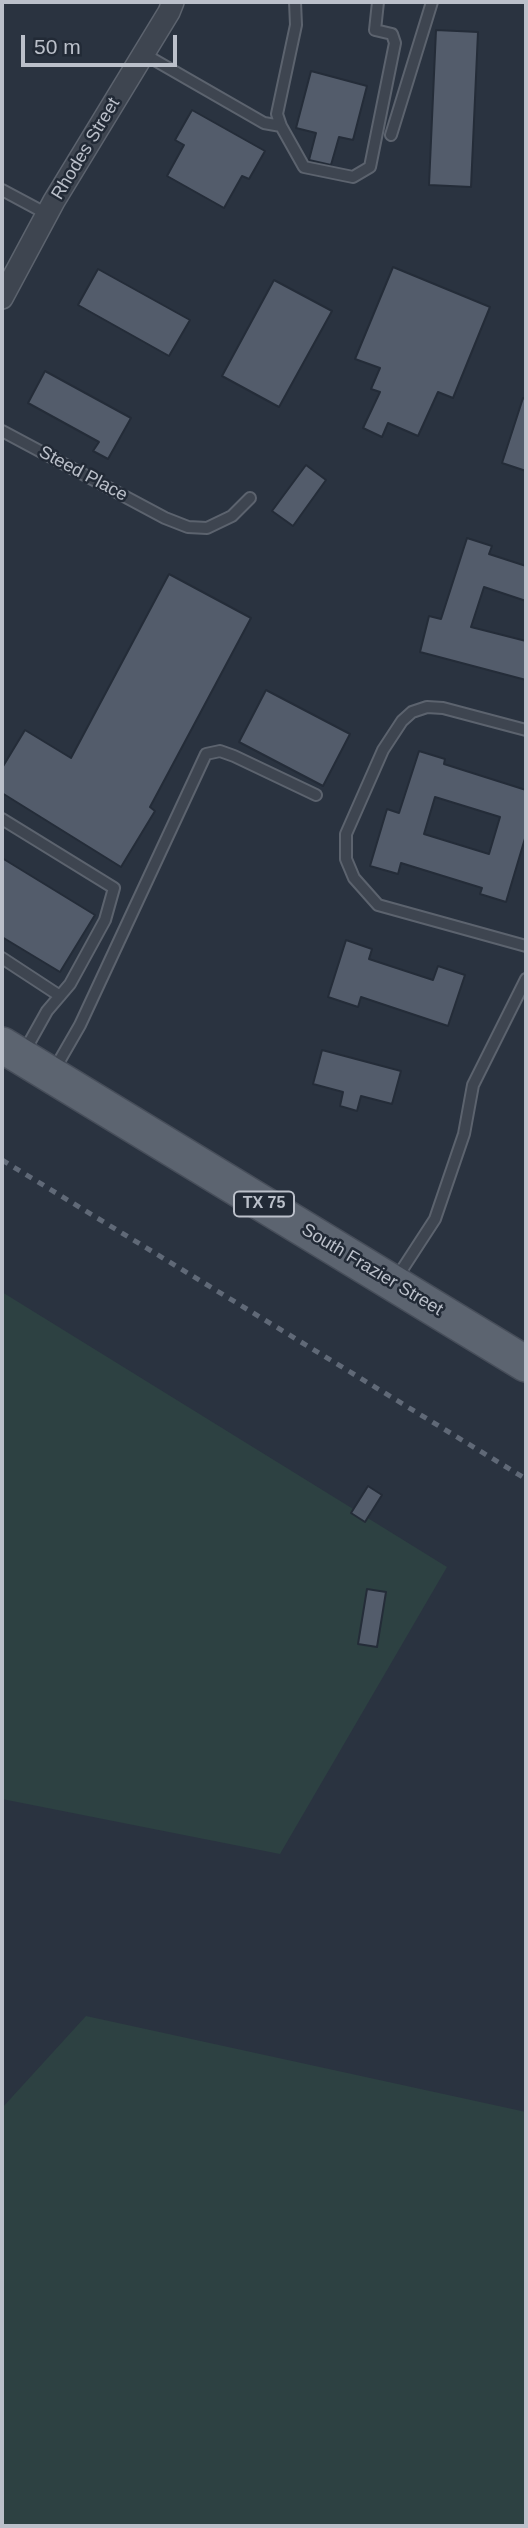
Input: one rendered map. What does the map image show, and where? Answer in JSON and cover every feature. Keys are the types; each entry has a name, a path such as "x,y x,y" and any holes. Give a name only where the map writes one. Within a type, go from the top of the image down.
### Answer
{"main road":[{"name":"South Frazier Street","path":"12,1051 526,1364"}],"street":[{"name":"Rhodes Street","path":"2,298 47,214 173,2"}],"lane":[{"path":"295,2 296,25 277,114 304,166 353,177 370,167 395,43 392,34 375,30 378,2"},
{"path":"391,135 432,2"},
{"path":"144,54 264,123 281,126"},
{"path":"2,190 47,214"},
{"name":"Steed Place","path":"2,431 165,518 187,527 207,528 232,516 250,498"},
{"path":"526,730 443,708 427,707 412,712 402,721 383,750 346,834 346,859 354,877 378,905 526,946"},
{"path":"51,1075 80,1026 206,754 220,751 234,755 316,795"},
{"path":"2,819 114,888 105,920 70,984 12,1051"},
{"path":"2,958 60,996"},
{"path":"393,1283 435,1219 464,1134 473,1085 526,979"}],"green space":[{"path":"2,1292 447,1567 280,1854 2,1799"},
{"path":"86,2016 526,2112 526,2526 2,2526 2,2108"}],"building":[{"path":"436,30 478,32 471,187 429,185"},
{"path":"311,71 367,86 353,140 339,137 331,165 309,160 316,133 296,128"},
{"path":"192,110 265,151 249,179 242,176 224,208 167,176 184,145 175,140"},
{"path":"393,267 490,307 453,398 438,392 418,436 388,423 382,437 363,428 380,392 371,389 380,368 355,359"},
{"path":"98,269 190,320 169,356 78,305"},
{"path":"274,280 332,311 279,407 222,376"},
{"path":"45,371 131,418 108,459 93,451 99,442 28,403"},
{"path":"523,398 526,399 526,471 502,463"},
{"path":"306,465 326,480 293,526 272,511"},
{"path":"467,538 492,546 489,554 526,566 526,601 484,587 471,627 526,641 526,680 420,652 429,616 441,619"},
{"path":"169,574 251,618 150,807 155,811 121,867 2,793 2,768 25,730 71,758"},
{"path":"266,690 350,734 323,786 239,742"},
{"path":"419,751 445,759 444,764 526,790 526,835 506,902 480,894 482,888 401,863 398,874 370,866 387,809 399,813","holes":["435,797 500,817 489,854 424,834"]},
{"path":"2,858 95,915 60,972 2,937"},
{"path":"346,940 372,949 369,959 433,980 438,966 465,975 448,1026 361,997 358,1007 328,997"},
{"path":"322,1050 401,1071 392,1104 361,1096 357,1111 340,1106 343,1092 313,1084"},
{"path":"368,1486 382,1495 365,1522 351,1513"},
{"path":"367,1589 386,1592 377,1647 358,1644"}],"railway":[{"path":"2,1160 526,1479"}]}
